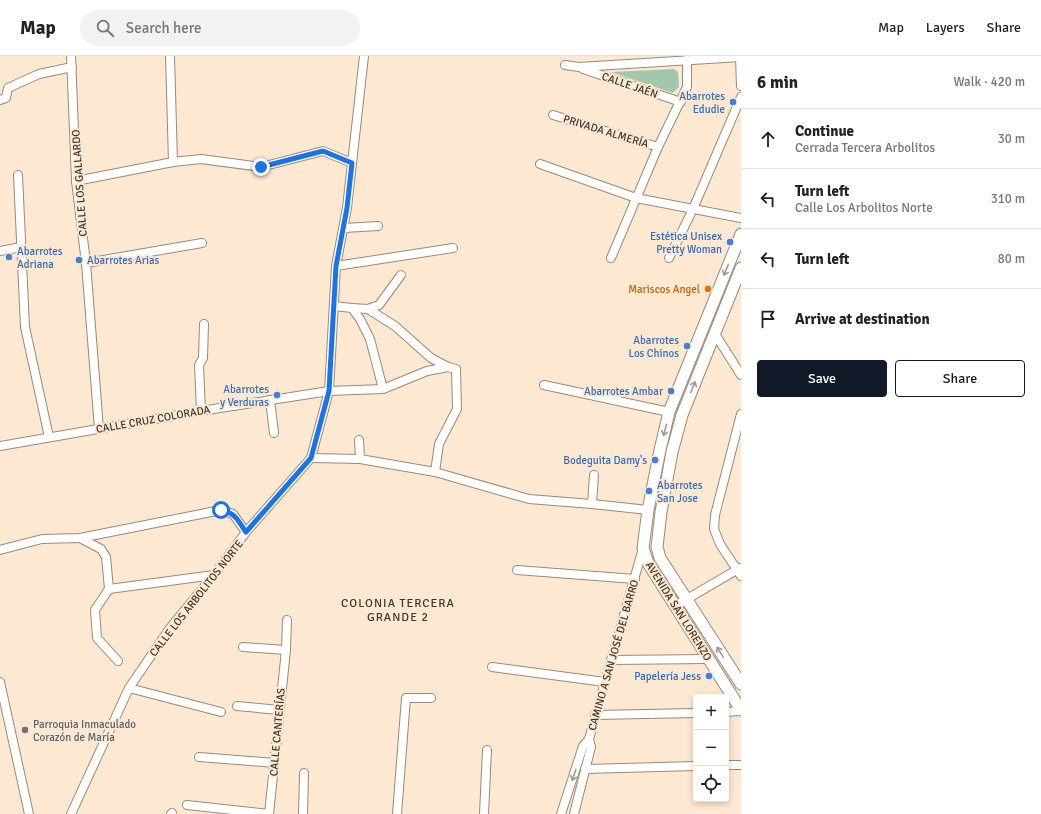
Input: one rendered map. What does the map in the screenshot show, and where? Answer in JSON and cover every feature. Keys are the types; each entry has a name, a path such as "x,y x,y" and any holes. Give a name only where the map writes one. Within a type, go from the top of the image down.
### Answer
{"street":[{"name":"CALLE LOS GALLARDO","path":"71,56 76,181 86,263 99,428"},
{"path":"170,56 173,162"},
{"name":"CALLE LOS ARBOLITOS NORTE","path":"71,814 129,688 170,628 214,575 246,532 311,458 329,391 336,266 347,208 364,56"},
{"path":"565,65 579,67 741,57 741,86"},
{"path":"611,258 658,147 687,88 687,60"},
{"name":"CALLE JAÉN","path":"579,67 680,102"},
{"path":"0,100 6,98 8,88 39,74 72,68"},
{"path":"670,258 693,209 741,97"},
{"name":"PRIVADA ALMERÍA","path":"553,115 658,147"},
{"path":"76,181 173,162 201,159 261,167 323,151 352,163"},
{"path":"540,164 636,198 741,218"},
{"path":"18,175 26,327 49,437"},
{"path":"344,228 378,226"},
{"name":"AVENIDA SAN LORENZO","path":"741,234 670,412 660,450 648,510 643,548 648,563 741,710"},
{"path":"86,263 202,244"},
{"path":"0,250 21,247"},
{"path":"336,266 454,248"},
{"name":"AVENIDA SAN LORENZO","path":"741,268 682,415 672,452 661,512 657,547 660,558 741,684"},
{"path":"334,306 368,309 378,305 401,275"},
{"path":"352,308 360,319 370,338 383,389 427,371 452,368"},
{"path":"368,309 394,326 431,358 452,368"},
{"path":"201,411 199,365 203,358 204,324"},
{"path":"714,334 741,376"},
{"path":"435,472 439,444 457,409 452,368"},
{"path":"544,385 670,412"},
{"name":"CALLE CRUZ COLORADA","path":"0,446 99,428 329,391 383,389"},
{"path":"270,400 274,433"},
{"path":"675,606 740,571 720,544 714,529 715,515 741,414"},
{"path":"359,440 360,459"},
{"path":"311,458 360,459 435,472 529,499 648,510"},
{"path":"592,504 594,476"},
{"path":"0,550 42,539 80,538 221,510 233,514 246,532"},
{"path":"80,538 101,549 106,557 108,589 95,610 98,638 118,661"},
{"path":"643,548 657,547"},
{"name":"CAMINO A SAN JOSÉ DEL BARRO","path":"562,814 583,746 589,739 643,548"},
{"path":"517,570 635,579"},
{"path":"108,589 214,575"},
{"name":"CALLE CANTERÍAS","path":"269,814 286,650 287,620"},
{"path":"243,647 286,650"},
{"path":"611,660 709,659"},
{"path":"492,667 605,682"},
{"path":"720,676 731,669"},
{"path":"0,682 29,814"},
{"path":"129,688 221,712"},
{"path":"397,814 406,698 432,698"},
{"path":"237,706 280,710"},
{"path":"729,712 741,710"},
{"path":"595,716 693,712"},
{"name":"CAMINO A SAN JOSÉ DEL BARRO","path":"574,814 591,747 589,739"},
{"path":"484,814 488,750"},
{"path":"199,757 275,763"},
{"path":"729,765 741,765"},
{"path":"585,769 693,766"},
{"path":"303,814 304,773"},
{"path":"187,805 269,814"}],"green space":[{"path":"674,69 678,72 679,87 673,93 611,72"}],"place":[{"name":"Abarrotes Edudie","path":"733,102"},
{"name":"Estética Unisex Pretty Woman","path":"730,242"},
{"name":"Abarrotes Adriana","path":"9,257"},
{"name":"Abarrotes Arias","path":"79,260"},
{"name":"Mariscos Angel","path":"708,289"},
{"name":"Abarrotes Los Chinos","path":"687,346"},
{"name":"Abarrotes Ambar","path":"671,391"},
{"name":"Abarrotes y Verduras","path":"277,395"},
{"name":"Bodeguita Damy's","path":"655,460"},
{"name":"Abarrotes San Jose","path":"649,491"},
{"name":"Papelería Jess","path":"709,676"},
{"name":"Parroquia Inmaculado Corazón de María","path":"25,730"}],"district":[{"name":"COLONIA TERCERA GRANDE 2","path":"398,610"}],"route":[{"path":"221,510 233,514 246,532 311,458 329,391 336,266 347,208 352,163 323,151 261,167"}]}
